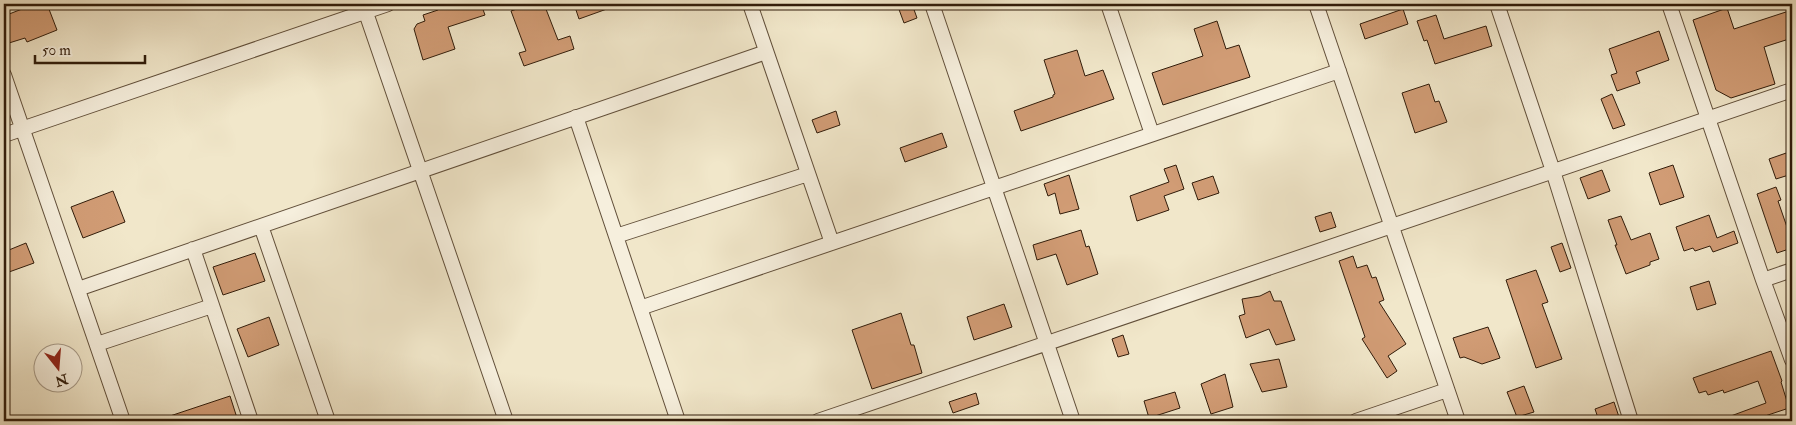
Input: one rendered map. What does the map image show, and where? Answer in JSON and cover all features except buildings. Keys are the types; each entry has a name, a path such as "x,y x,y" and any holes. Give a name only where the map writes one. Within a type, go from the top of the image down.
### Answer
{"street":[{"path":"4,135 365,8 388,4"},
{"path":"750,4 832,243"},
{"path":"932,4 1073,421"},
{"path":"1108,4 1152,134"},
{"path":"1316,4 1458,421"},
{"path":"1496,4 1553,171 1631,421"},
{"path":"1669,4 1792,360"},
{"path":"365,8 506,421"},
{"path":"78,289 766,52"},
{"path":"640,308 1339,70"},
{"path":"4,75 123,421"},
{"path":"818,421 1792,90"},
{"path":"576,117 678,421"},
{"path":"616,236 808,174"},
{"path":"261,226 324,420"},
{"path":"193,249 252,421"},
{"path":"1763,280 1792,270"},
{"path":"96,344 212,306"},
{"path":"1356,421 1447,390"}]}
